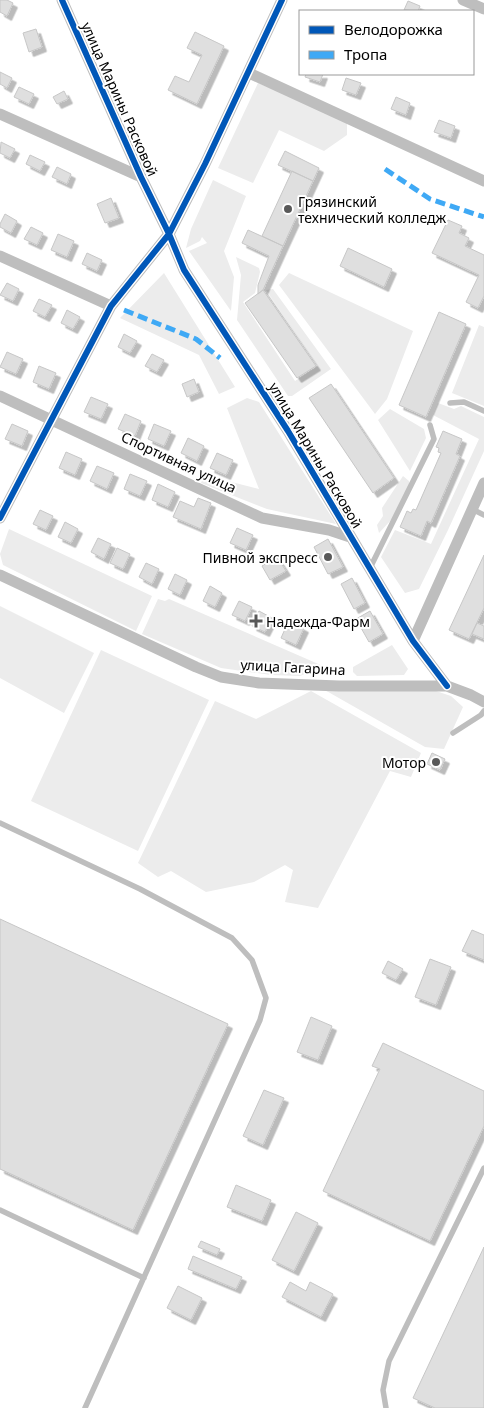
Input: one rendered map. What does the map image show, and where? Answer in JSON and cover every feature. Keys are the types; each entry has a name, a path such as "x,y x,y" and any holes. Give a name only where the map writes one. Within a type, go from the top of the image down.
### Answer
{"street":[{"name":"улица Марины Расковой","path":"62,0 184,270 288,431 413,642 447,686"},
{"path":"0,518 111,306 169,234 205,164 282,0"},
{"path":"463,0 484,9"},
{"path":"249,72 484,181"},
{"path":"0,114 141,177"},
{"path":"0,256 111,306"},
{"name":"Спортивная улица","path":"0,396 262,518 329,530 350,537"},
{"path":"413,642 484,483"},
{"name":"улица Гагарина","path":"0,575 221,677 259,683 447,686 484,702"}],"lane":[{"path":"450,403 464,402 484,411"},
{"path":"369,568 434,440 430,425"},
{"path":"472,509 484,515"},
{"path":"453,733 481,715 484,711"},
{"path":"0,823 140,889 232,938 252,960 266,998 260,1020 85,1408"},
{"path":"386,1408 382,1390 389,1361 484,1168"},
{"path":"0,1210 144,1278"}],"shaded area":[{"path":"258,83 347,121 347,135 324,151 279,130 253,183 218,168"},
{"path":"213,180 246,196 224,251 234,277 231,311 189,251 207,243 202,237 200,241 186,248 191,229"},
{"path":"236,257 259,268 260,272 255,293 243,302 295,381 318,366 266,290 273,289 331,369 292,396 288,396 237,320 241,275"},
{"path":"164,273 235,387 219,394 199,355 120,318"},
{"path":"289,273 413,331 387,399 375,414 279,285"},
{"path":"479,325 484,327 484,406 452,393"},
{"path":"247,398 259,402 336,524 267,509 201,483 204,475 259,489 227,408"},
{"path":"438,403 454,409 461,406 484,417 484,451 419,589 405,593 381,557 395,530 431,544 479,439 433,415"},
{"path":"390,409 424,429 426,438 410,471 378,420"},
{"path":"403,476 409,481 409,485 392,519 379,533 377,525 383,516 382,508"},
{"path":"9,529 152,596 136,631 3,565 0,554"},
{"path":"158,599 165,601 169,599 323,666 300,676 271,675 221,668 142,634"},
{"path":"0,606 94,653 64,713 0,678"},
{"path":"392,645 408,669 404,675 357,676 353,672 353,667"},
{"path":"101,650 209,700 138,851 31,801"},
{"path":"323,689 436,691 451,696 463,707 444,749 425,747"},
{"path":"311,691 421,753 411,777 390,771 318,908 285,902 293,870 285,865 254,882 206,892 171,871 158,877 138,863 215,701 256,719"}],"building":[{"path":"0,0 7,0 13,3 7,16 0,12"},
{"path":"408,1 420,6 418,10 404,10"},
{"path":"36,29 42,47 29,52 23,33"},
{"path":"195,32 224,46 197,104 168,90 175,76 189,82 202,55 187,48"},
{"path":"0,72 12,78 7,88 0,84"},
{"path":"306,75 323,75 320,82 305,77"},
{"path":"346,78 361,83 356,95 342,90"},
{"path":"19,87 34,94 29,104 14,97"},
{"path":"64,91 68,99 57,104 53,97"},
{"path":"396,97 410,103 406,115 391,109"},
{"path":"439,120 455,126 451,138 434,132"},
{"path":"1,142 15,149 10,158 0,153"},
{"path":"285,151 319,168 313,181 278,165"},
{"path":"30,155 45,162 40,171 26,164"},
{"path":"57,167 71,174 67,184 52,177"},
{"name":"Грязинский технический колледж","path":"292,171 313,181 283,246 262,236"},
{"path":"111,198 119,218 105,223 97,204"},
{"path":"5,214 17,221 11,233 0,227"},
{"path":"448,220 462,226 459,233 469,238 465,246 484,255 484,296 478,308 466,302 479,275 432,253"},
{"path":"31,227 43,233 37,245 24,239"},
{"path":"248,230 283,246 263,290 258,294 258,285 269,256 242,243"},
{"path":"58,234 74,241 67,257 51,250"},
{"path":"348,248 392,269 384,287 340,266"},
{"path":"87,253 102,260 97,271 82,264"},
{"path":"7,283 19,289 13,301 0,295"},
{"path":"263,290 316,366 297,378 245,303"},
{"path":"39,299 52,305 45,317 33,311"},
{"path":"67,310 80,317 73,329 61,323"},
{"path":"439,312 466,324 426,417 399,405"},
{"path":"124,334 137,341 130,353 118,347"},
{"path":"7,352 23,359 16,374 0,367"},
{"path":"152,354 164,360 157,372 145,366"},
{"path":"39,366 56,373 49,389 33,382"},
{"path":"194,379 199,392 187,397 182,384"},
{"path":"331,384 394,478 373,493 309,398"},
{"path":"91,397 108,404 101,419 84,412"},
{"path":"125,414 141,421 135,436 118,429"},
{"path":"12,424 28,431 22,446 5,439"},
{"path":"154,424 171,431 164,446 148,439"},
{"path":"443,431 462,439 456,454 460,456 431,523 427,521 421,536 400,527 407,511 411,513 413,509 416,510 441,453 438,452 439,448 436,447"},
{"path":"188,438 204,446 197,461 181,453"},
{"path":"66,452 82,459 75,475 59,468"},
{"path":"217,453 233,460 226,475 210,468"},
{"path":"97,466 114,473 107,489 90,481"},
{"path":"130,474 147,481 140,496 124,489"},
{"path":"158,484 175,492 168,507 152,500"},
{"path":"198,498 211,503 201,529 173,517 180,501 194,507"},
{"path":"40,510 53,516 46,530 33,524"},
{"path":"65,522 78,529 71,543 58,537"},
{"path":"237,528 253,535 246,550 230,543"},
{"path":"98,538 111,544 104,559 91,552"},
{"name":"Пивной экспресс","path":"328,539 343,567 328,574 314,547"},
{"path":"117,548 130,554 123,569 110,563"},
{"path":"484,555 484,608 469,639 449,630"},
{"path":"277,557 286,571 270,580 262,566"},
{"path":"146,563 159,569 152,584 139,577"},
{"path":"175,574 187,580 180,595 168,589"},
{"path":"352,578 365,603 354,609 341,584"},
{"path":"210,586 222,593 215,607 203,601"},
{"path":"239,601 252,607 245,621 232,615"},
{"path":"259,611 272,618 265,632 252,626"},
{"path":"370,611 383,634 369,642 356,619"},
{"path":"289,620 304,628 296,645 281,638"},
{"path":"477,623 484,626 484,639 472,634"},
{"name":"Мотор","path":"432,753 445,759 440,770 427,764"},
{"path":"0,919 228,1024 133,1230 0,1169"},
{"path":"472,930 484,935 484,960 462,951"},
{"path":"430,959 451,967 436,1005 415,997"},
{"path":"388,961 403,969 396,980 382,973"},
{"path":"311,1017 332,1026 318,1060 297,1052"},
{"path":"383,1043 484,1091 484,1126 430,1241 323,1191 380,1069 372,1066"},
{"path":"264,1090 284,1098 263,1145 243,1136"},
{"path":"236,1185 271,1200 262,1221 227,1207"},
{"path":"296,1212 318,1223 294,1271 272,1260"},
{"path":"201,1241 220,1249 217,1255 198,1247"},
{"path":"484,1247 484,1408 435,1408 413,1398"},
{"path":"193,1256 242,1277 236,1289 188,1269"},
{"path":"290,1282 306,1291 310,1282 333,1294 321,1317 282,1297"},
{"path":"178,1286 202,1298 191,1320 167,1308"}],"marked path":[{"path":"385,169 430,199 484,217"},
{"path":"124,310 196,339 220,358"}],"cycle path":[{"path":"62,0 184,270 288,431 413,641 447,686"},
{"path":"0,518 111,306 169,234 205,164 282,0"}],"place":[{"name":"Грязинский технический колледж","path":"288,209"},
{"name":"Пивной экспресс","path":"328,557"},
{"name":"Надежда-Фарм","path":"256,621"},
{"name":"Мотор","path":"436,762"}]}
